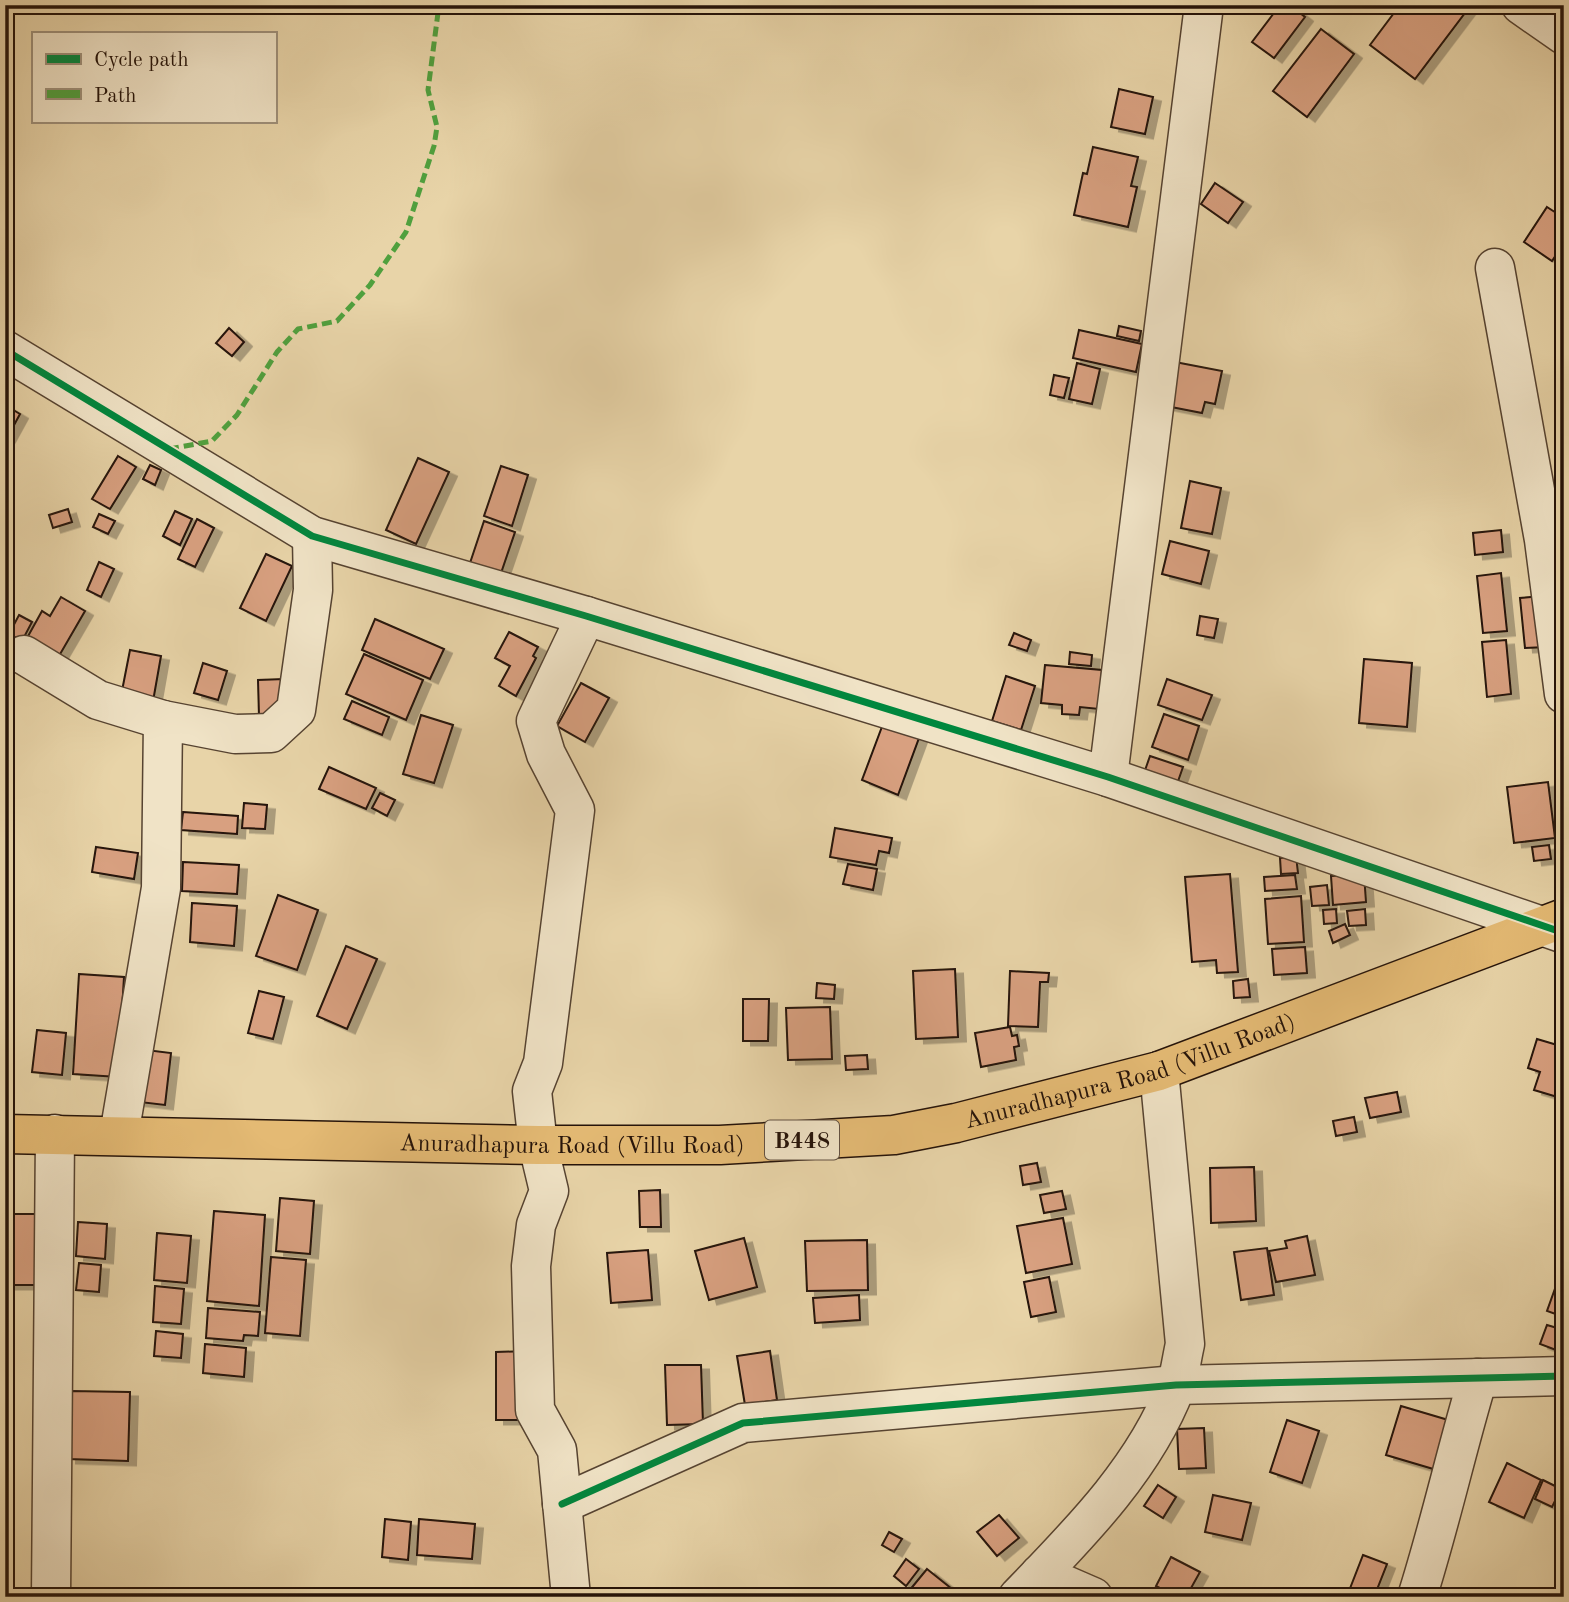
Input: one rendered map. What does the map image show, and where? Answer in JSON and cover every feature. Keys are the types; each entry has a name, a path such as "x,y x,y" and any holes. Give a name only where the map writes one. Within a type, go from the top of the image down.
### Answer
{"main road":[{"name":"Anuradhapura Road (Villu Road)","path":"5,1134 538,1145 720,1145 894,1135 957,1123 1159,1071 1557,926"}],"street":[{"path":"1108,777 1204,5"},
{"path":"1521,5 1564,35"},
{"path":"1495,268 1544,540 1564,694"},
{"path":"5,350 312,536 586,616 1108,777 1557,926"},
{"path":"24,654 97,700 163,720 235,734 271,733 296,710 313,590 312,536"},
{"path":"570,1597 557,1450 535,1410 531,1266 536,1225 550,1191 538,1145 532,1091 545,1052 575,810 546,754 536,721 586,616"},
{"path":"119,1135 161,888 163,720"},
{"path":"1029,1585 1094,1515 1145,1447 1176,1385 1185,1344 1159,1071"},
{"path":"51,1597 55,1134"},
{"path":"562,1504 743,1423 1176,1385 1564,1376"},
{"path":"1417,1597 1436,1538 1450,1468 1478,1378"},
{"path":"1029,1585 1093,1597"}],"building":[{"path":"1280,5 1290,5 1305,17 1274,58 1252,42"},
{"path":"1400,5 1471,5 1415,79 1370,45"},
{"path":"1321,29 1354,54 1307,117 1273,91"},
{"path":"1119,89 1153,97 1145,134 1111,127"},
{"path":"1093,147 1138,157 1131,186 1137,187 1128,227 1074,215 1083,173 1087,174"},
{"path":"1215,183 1243,202 1228,223 1201,204"},
{"path":"1547,207 1564,218 1564,243 1552,261 1524,242"},
{"path":"1119,326 1141,331 1139,341 1117,336"},
{"path":"229,328 244,342 232,356 216,343"},
{"path":"1079,330 1142,344 1136,372 1073,358"},
{"path":"1175,362 1222,371 1215,404 1205,402 1202,413 1166,406"},
{"path":"1077,363 1100,369 1092,404 1069,399"},
{"path":"1054,375 1069,378 1064,398 1050,395"},
{"path":"5,405 20,414 7,438 5,437"},
{"path":"118,456 136,467 110,509 92,499"},
{"path":"418,458 449,472 416,544 386,530"},
{"path":"150,465 161,470 155,485 143,479"},
{"path":"501,466 528,475 512,526 484,516"},
{"path":"1190,481 1221,488 1212,534 1181,528"},
{"path":"68,509 72,522 53,528 49,515"},
{"path":"175,511 192,519 180,545 163,536"},
{"path":"99,514 115,521 108,534 93,527"},
{"path":"197,519 214,528 195,567 178,559"},
{"path":"484,521 515,532 499,579 468,569"},
{"path":"1501,530 1503,552 1475,555 1473,533"},
{"path":"1170,541 1209,551 1201,584 1162,574"},
{"path":"266,554 292,566 266,621 240,608"},
{"path":"99,562 114,569 101,597 87,590"},
{"path":"1501,573 1507,631 1483,633 1477,576"},
{"path":"1542,596 1547,647 1525,648 1520,598"},
{"path":"61,597 85,611 59,656 27,638 42,611 50,616"},
{"path":"19,615 32,622 22,641 9,634"},
{"path":"1200,616 1218,619 1214,638 1197,635"},
{"path":"375,619 444,649 430,679 362,650"},
{"path":"509,632 538,647 533,656 536,658 516,696 499,686 510,666 495,658"},
{"path":"1014,633 1031,640 1027,651 1009,645"},
{"path":"1506,640 1511,694 1487,697 1482,642"},
{"path":"130,650 161,656 152,707 120,701"},
{"path":"1070,652 1092,655 1091,666 1069,664"},
{"path":"364,654 423,680 406,720 346,694"},
{"path":"1364,659 1412,663 1407,727 1359,723"},
{"path":"203,663 227,671 218,700 194,693"},
{"path":"1045,665 1102,670 1099,709 1080,707 1079,715 1062,714 1062,705 1041,703"},
{"path":"1006,676 1035,686 1021,730 992,721"},
{"path":"284,679 284,715 259,716 258,680"},
{"path":"1167,679 1212,695 1202,720 1158,705"},
{"path":"581,683 609,698 585,742 557,726"},
{"path":"352,701 389,717 382,735 344,719"},
{"path":"1164,714 1199,726 1188,760 1152,747"},
{"path":"421,715 453,725 434,783 403,774"},
{"path":"883,724 919,738 898,795 862,780"},
{"path":"1150,756 1183,767 1176,787 1143,776"},
{"path":"329,767 376,788 366,809 319,789"},
{"path":"1548,782 1555,838 1514,843 1507,787"},
{"path":"380,793 395,800 387,816 372,808"},
{"path":"244,803 267,805 265,829 242,828"},
{"path":"183,812 238,816 237,834 181,830"},
{"path":"835,828 892,838 889,853 879,851 876,865 830,857"},
{"path":"1549,845 1551,859 1534,861 1532,847"},
{"path":"96,847 138,853 134,879 92,872"},
{"path":"1296,856 1298,873 1281,874 1280,858"},
{"path":"183,862 239,865 237,894 182,891"},
{"path":"848,864 877,869 873,890 843,884"},
{"path":"1230,874 1238,972 1217,973 1216,960 1192,962 1185,877"},
{"path":"1364,874 1366,902 1333,905 1331,876"},
{"path":"1295,875 1297,889 1265,891 1264,877"},
{"path":"1327,885 1329,905 1312,906 1310,887"},
{"path":"278,895 318,910 297,970 256,956"},
{"path":"1301,896 1304,942 1268,944 1265,899"},
{"path":"192,903 237,906 234,946 190,942"},
{"path":"1336,909 1337,923 1324,924 1323,910"},
{"path":"1365,909 1366,925 1349,926 1347,911"},
{"path":"1345,924 1350,935 1333,943 1329,931"},
{"path":"346,946 377,959 347,1029 317,1016"},
{"path":"1305,947 1307,973 1274,975 1272,949"},
{"path":"955,969 958,1037 916,1039 913,971"},
{"path":"1010,971 1049,973 1048,982 1040,982 1038,1027 1008,1026"},
{"path":"79,974 124,977 118,1077 73,1074"},
{"path":"1248,979 1250,997 1234,998 1233,981"},
{"path":"817,983 835,985 834,999 816,998"},
{"path":"259,991 284,997 273,1039 248,1033"},
{"path":"743,999 769,999 768,1041 743,1041"},
{"path":"830,1007 832,1059 788,1060 786,1008"},
{"path":"1010,1027 1012,1036 1017,1035 1019,1046 1014,1047 1016,1060 981,1067 975,1033"},
{"path":"37,1030 66,1033 62,1075 32,1072"},
{"path":"1537,1039 1564,1047 1564,1099 1534,1090 1540,1072 1528,1068"},
{"path":"138,1049 171,1053 165,1105 131,1101"},
{"path":"867,1055 868,1069 846,1070 845,1056"},
{"path":"1397,1092 1401,1112 1370,1118 1365,1098"},
{"path":"1354,1117 1357,1132 1336,1136 1333,1121"},
{"path":"1037,1163 1041,1182 1023,1185 1020,1166"},
{"path":"1254,1167 1256,1221 1211,1223 1210,1168"},
{"path":"660,1190 661,1227 640,1227 639,1191"},
{"path":"1062,1191 1066,1209 1044,1213 1040,1195"},
{"path":"280,1198 314,1201 310,1254 276,1251"},
{"path":"214,1211 265,1215 259,1306 207,1301"},
{"path":"5,1214 47,1214 47,1285 5,1285"},
{"path":"1063,1218 1072,1264 1026,1273 1017,1226"},
{"path":"78,1222 107,1224 105,1259 76,1256"},
{"path":"157,1233 191,1236 187,1283 154,1280"},
{"path":"1307,1236 1315,1275 1276,1282 1269,1251 1287,1248 1285,1241"},
{"path":"744,1238 757,1287 709,1300 695,1251"},
{"path":"867,1240 868,1290 807,1291 805,1241"},
{"path":"1267,1248 1274,1295 1241,1300 1234,1252"},
{"path":"648,1250 652,1300 611,1303 607,1253"},
{"path":"271,1257 306,1260 300,1336 265,1333"},
{"path":"79,1263 101,1265 99,1292 76,1290"},
{"path":"1049,1277 1056,1312 1031,1317 1024,1282"},
{"path":"1557,1283 1564,1286 1564,1317 1547,1311"},
{"path":"155,1286 184,1289 181,1324 153,1322"},
{"path":"859,1295 860,1320 815,1323 813,1298"},
{"path":"208,1308 260,1312 258,1336 244,1335 243,1341 206,1338"},
{"path":"1547,1325 1564,1330 1564,1353 1540,1344"},
{"path":"156,1331 183,1334 181,1358 154,1356"},
{"path":"205,1344 246,1348 244,1377 203,1373"},
{"path":"527,1351 529,1420 496,1420 496,1352"},
{"path":"770,1351 777,1400 745,1405 737,1356"},
{"path":"665,1365 701,1365 703,1424 667,1425"},
{"path":"70,1391 130,1392 128,1461 68,1459"},
{"path":"1401,1406 1455,1422 1440,1471 1386,1455"},
{"path":"1287,1420 1319,1431 1302,1483 1270,1472"},
{"path":"1204,1428 1206,1468 1179,1469 1177,1429"},
{"path":"1507,1463 1541,1480 1524,1518 1489,1502"},
{"path":"1543,1480 1561,1489 1552,1507 1535,1499"},
{"path":"1158,1485 1176,1497 1163,1518 1144,1506"},
{"path":"1213,1495 1251,1503 1242,1540 1205,1532"},
{"path":"999,1515 1019,1538 997,1556 977,1532"},
{"path":"385,1519 411,1522 408,1560 382,1557"},
{"path":"419,1519 475,1524 472,1559 417,1555"},
{"path":"889,1532 902,1539 894,1552 882,1545"},
{"path":"1363,1555 1387,1564 1374,1597 1349,1591"},
{"path":"1171,1557 1200,1572 1186,1597 1176,1597 1156,1586"},
{"path":"906,1559 919,1569 906,1586 894,1576"},
{"path":"927,1569 962,1597 904,1597"}],"marked path":[{"path":"169,449 212,441 237,415 277,352 298,329 337,321 370,285 406,232 434,146 437,127 428,90 439,5"}],"cycle path":[{"path":"5,350 312,536 586,616 1108,777 1564,933"},
{"path":"562,1504 743,1423 1176,1385 1564,1376"}]}
